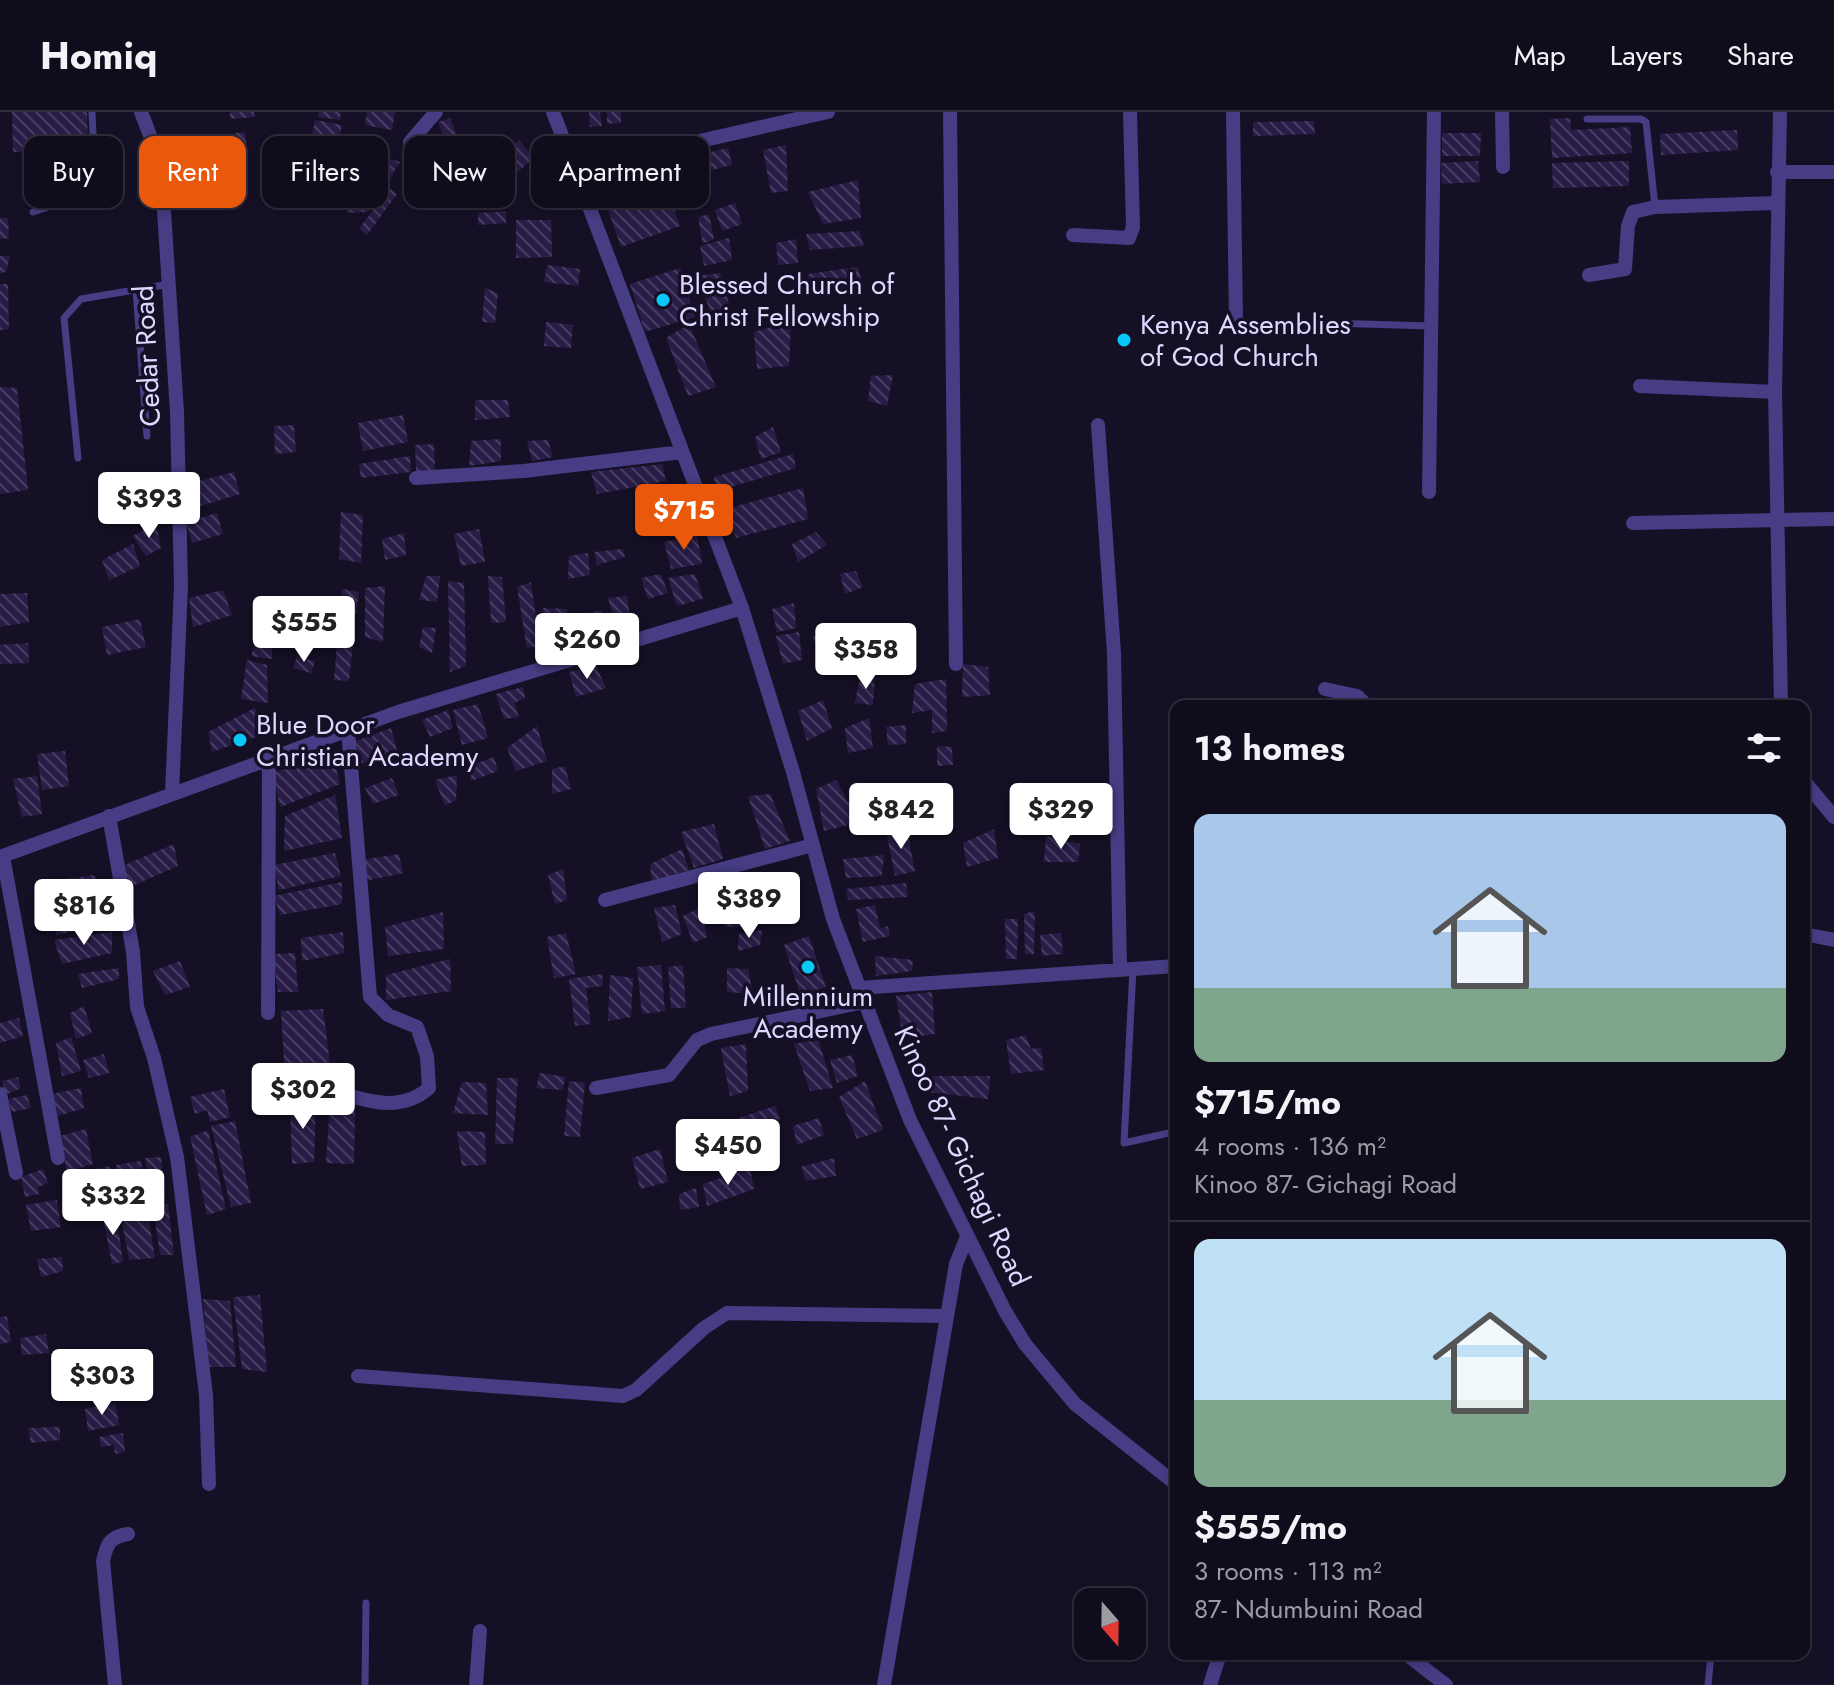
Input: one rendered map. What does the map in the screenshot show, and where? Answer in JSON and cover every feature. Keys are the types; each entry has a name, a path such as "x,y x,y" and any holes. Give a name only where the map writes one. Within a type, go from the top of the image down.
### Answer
{"street":[{"name":"Cedar Road","path":"141,112 161,164 170,284 181,586 172,793"},
{"path":"415,136 436,112"},
{"name":"Kinoo 87- Gichagi Road","path":"553,112 561,136"},
{"path":"709,139 828,112"},
{"path":"950,112 956,664"},
{"path":"1073,235 1129,238 1133,227 1130,112"},
{"path":"1233,112 1236,322"},
{"path":"1429,492 1434,112"},
{"path":"1502,112 1503,167"},
{"path":"1780,112 1775,392 1781,700"},
{"path":"1777,172 1834,172"},
{"path":"1589,275 1625,269 1633,212 1655,207 1776,203"},
{"name":"Kinoo 87- Gichagi Road","path":"588,208 742,608 833,919 910,1120 1005,1311 1049,1377 1102,1428 1170,1479"},
{"path":"1640,386 1775,392"},
{"path":"1098,425 1114,653 1127,969"},
{"path":"416,478 524,471 682,452"},
{"path":"1633,523 1834,519"},
{"path":"58,1158 1,857 348,729 742,608"},
{"path":"1325,689 1357,696 1361,700"},
{"path":"341,1093 369,1102 392,1104 417,1099 429,1088 427,1056 417,1027 388,1015 370,997 348,729"},
{"path":"268,1013 269,757"},
{"path":"1810,786 1828,802 1834,817"},
{"path":"109,816 133,952 135,997 154,1058 177,1157 206,1395 209,1484"},
{"path":"605,900 813,845"},
{"path":"1810,935 1834,940"},
{"path":"859,988 1170,966"},
{"path":"596,1088 669,1075 697,1040 711,1034 864,1002"},
{"path":"0,1094 16,1173"},
{"path":"884,1685 956,1264 967,1237"},
{"path":"358,1376 623,1396 636,1390 704,1328 727,1313 947,1316"},
{"path":"115,1685 103,1561 109,1541 114,1536 128,1534"},
{"path":"476,1685 480,1631"},
{"path":"1210,1685 1218,1660"},
{"path":"1414,1660 1446,1685"}],"lane":[{"path":"33,212 65,202 88,182 93,163 92,112"},
{"path":"1587,119 1646,122 1655,207"},
{"path":"78,458 64,318 81,299 170,284"},
{"path":"136,290 147,436"},
{"path":"1327,323 1432,326"},
{"path":"1127,969 1124,1143 1169,1133"},
{"path":"365,1685 366,1603"},
{"path":"1708,1685 1710,1660"}],"building":[{"path":"12,112 87,112 88,136 24,136 24,152 13,152"},
{"path":"230,112 254,112 255,117 230,119"},
{"path":"319,112 341,112 340,120 318,117"},
{"path":"367,112 395,112 392,130 365,125"},
{"path":"589,112 600,112 602,126 590,127"},
{"path":"607,112 621,112 621,123 607,124"},
{"path":"450,118 457,136 443,136 438,122"},
{"path":"1570,118 1571,130 1630,127 1632,153 1552,158 1550,119"},
{"path":"315,120 342,125 340,136 312,136"},
{"path":"1314,121 1315,134 1253,136 1253,122"},
{"path":"1737,130 1738,150 1661,155 1660,134"},
{"path":"1442,133 1481,133 1480,156 1442,156"},
{"path":"519,140 531,154 531,161 515,174 515,143"},
{"path":"786,145 788,191 771,193 763,150"},
{"path":"728,148 732,165 709,171 709,153"},
{"path":"388,158 400,162 388,182"},
{"path":"1478,161 1480,182 1442,184 1441,163"},
{"path":"1629,161 1629,186 1553,188 1552,163"},
{"path":"858,180 861,218 823,224 808,192"},
{"path":"388,189 397,194 388,206"},
{"path":"735,203 742,224 722,231 715,210"},
{"path":"347,208 369,208 369,212 347,213"},
{"path":"374,208 387,208 367,235 359,229"},
{"path":"607,208 674,208 680,226 621,247"},
{"path":"506,211 506,223 478,225 478,213"},
{"path":"709,214 714,239 703,244 698,217"},
{"path":"0,218 8,218 9,238 0,239"},
{"path":"516,220 551,220 552,257 516,258"},
{"path":"859,231 864,246 810,250 806,234"},
{"path":"729,238 732,260 704,266 700,246"},
{"path":"796,239 798,263 778,265 776,243"},
{"path":"0,256 10,256 6,272 0,273"},
{"path":"547,265 580,269 578,286 544,282"},
{"path":"858,267 862,282 813,297 808,274"},
{"name":"Blessed Church of Christ Fellowship","path":"680,268 695,317 645,332 630,284"},
{"path":"720,273 731,311 713,318 697,276"},
{"path":"0,284 8,284 9,329 0,330"},
{"path":"485,288 498,293 495,323 482,322"},
{"path":"546,322 573,325 571,348 544,346"},
{"path":"791,322 789,366 757,369 754,332"},
{"path":"689,324 716,387 688,396 666,338"},
{"path":"893,375 887,406 868,401 871,376"},
{"path":"0,387 17,388 28,490 0,494"},
{"path":"475,400 508,400 510,417 475,420"},
{"path":"403,415 408,442 363,451 358,423"},
{"path":"294,425 296,452 275,454 274,426"},
{"path":"773,427 781,452 761,459 755,437"},
{"path":"501,439 501,461 469,466 471,441"},
{"path":"548,440 553,457 532,461 527,441"},
{"path":"434,444 435,471 416,471 415,445"},
{"path":"793,454 796,468 716,491 714,477"},
{"path":"410,456 411,472 361,478 359,464"},
{"path":"662,464 666,481 597,494 591,472"},
{"path":"234,472 240,494 187,510 184,485"},
{"path":"803,488 808,519 736,538 725,509"},
{"path":"341,512 363,515 361,563 339,559"},
{"path":"217,513 223,534 192,543 186,522"},
{"path":"156,523 161,548 146,556 133,536"},
{"path":"479,529 485,562 461,566 454,534"},
{"path":"816,532 827,545 798,562 792,544"},
{"path":"404,533 406,555 385,560 382,539"},
{"path":"697,535 702,564 671,569 664,542"},
{"path":"133,544 140,566 109,580 102,560"},
{"path":"623,549 625,557 597,565 594,552"},
{"path":"588,553 590,575 568,579 569,556"},
{"path":"856,571 863,587 845,594 840,574"},
{"path":"661,574 668,593 648,599 641,578"},
{"path":"695,574 703,599 677,606 668,578"},
{"path":"426,576 440,576 437,602 419,600"},
{"path":"488,576 502,577 506,622 491,623"},
{"path":"448,581 464,583 466,666 450,672"},
{"path":"531,582 540,646 527,648 517,587"},
{"path":"385,586 383,642 365,637 365,588"},
{"path":"342,589 359,592 354,624 341,623"},
{"path":"223,590 232,615 193,627 189,598"},
{"path":"27,593 29,622 0,627 0,594"},
{"path":"627,596 630,617 615,622 608,598"},
{"path":"794,603 796,628 777,632 772,609"},
{"path":"543,608 567,609 569,641 546,647"},
{"path":"602,610 608,631 589,638 581,615"},
{"path":"140,619 146,647 107,655 102,627"},
{"path":"837,626 842,651 817,656 813,636"},
{"path":"423,627 436,628 432,653 419,647"},
{"path":"354,632 349,681 334,680 338,633"},
{"path":"799,632 802,660 783,664 776,636"},
{"path":"258,634 272,634 272,659 251,656"},
{"path":"28,643 29,663 0,664 0,645"},
{"path":"297,656 315,661 311,673 293,668"},
{"path":"247,660 267,665 268,703 241,699"},
{"path":"963,664 988,667 990,695 962,697"},
{"path":"596,666 606,688 576,697 569,672"},
{"path":"860,676 875,677 873,705 855,703"},
{"path":"946,679 947,731 932,733 932,710 912,713 915,684"},
{"path":"523,687 525,698 514,703 519,717 504,719 496,694"},
{"path":"823,700 832,728 807,741 798,711"},
{"path":"478,704 488,738 462,745 453,710"},
{"path":"255,708 262,735 212,752 208,732"},
{"path":"448,710 453,728 430,737 422,720"},
{"path":"869,718 873,748 848,753 845,728"},
{"path":"906,725 906,744 888,745 886,727"},
{"path":"537,726 547,761 516,771 507,748"},
{"path":"391,728 398,754 358,764 356,741"},
{"path":"937,746 952,747 953,765 937,766"},
{"path":"65,751 69,786 42,790 37,754"},
{"path":"332,752 340,784 280,807 273,773"},
{"path":"494,757 498,771 471,781 469,766"},
{"path":"565,766 571,789 552,794 552,769"},
{"path":"457,775 456,800 445,806 435,780"},
{"path":"37,776 42,814 22,817 13,779"},
{"path":"392,778 399,795 373,804 365,788"},
{"path":"836,780 859,822 824,831 816,789"},
{"path":"770,794 790,841 765,849 748,796"},
{"path":"335,795 342,838 284,851 285,816"},
{"path":"714,824 723,859 694,868 681,832"},
{"path":"906,825 915,871 895,876 886,831"},
{"path":"994,829 998,858 967,867 963,843"},
{"path":"1046,836 1080,844 1078,862 1044,862"},
{"path":"174,844 178,866 130,887 122,866"},
{"path":"682,849 689,870 652,881 650,864"},
{"path":"335,853 341,876 279,890 274,865"},
{"path":"399,854 403,873 365,881 361,860"},
{"path":"884,855 882,876 846,878 843,859"},
{"path":"563,869 567,900 555,904 548,875"},
{"path":"95,875 98,892 60,900 52,881"},
{"path":"342,882 342,904 280,915 274,896"},
{"path":"906,883 908,897 848,900 846,889"},
{"path":"745,893 743,927 725,927 723,894"},
{"path":"675,905 682,934 662,942 654,908"},
{"path":"875,905 880,928 888,926 890,936 863,942 856,909"},
{"path":"701,907 707,937 693,943 683,916"},
{"path":"112,910 113,924 56,935 57,920"},
{"path":"1035,911 1034,954 1025,954 1024,914"},
{"path":"443,912 444,949 388,956 385,927"},
{"path":"1005,919 1018,919 1017,959 1006,959"},
{"path":"762,930 760,945 738,951 739,934"},
{"path":"112,932 112,953 62,964 54,940"},
{"path":"343,932 344,953 302,961 301,938"},
{"path":"566,933 576,974 554,978 547,937"},
{"path":"1061,933 1063,954 1042,956 1040,935"},
{"path":"809,936 826,987 801,996 784,945"},
{"path":"295,953 298,992 278,992 273,954"},
{"path":"875,956 913,960 912,971 876,976"},
{"path":"450,959 451,991 386,1000 386,975"},
{"path":"180,961 190,987 165,995 153,971"},
{"path":"661,965 665,1011 642,1014 637,967"},
{"path":"683,965 686,1008 671,1008 668,967"},
{"path":"119,968 119,979 82,988 78,974"},
{"path":"727,968 748,969 753,994 727,992"},
{"path":"602,974 603,986 586,988 591,1024 575,1026 569,979"},
{"path":"610,975 633,978 631,1017 608,1021"},
{"path":"932,992 935,1034 903,1038 896,996"},
{"path":"84,1006 92,1033 76,1039 70,1013"},
{"path":"323,1009 332,1080 285,1078 281,1011"},
{"path":"19,1018 23,1036 0,1043 0,1023"},
{"path":"1026,1035 1031,1049 1041,1047 1044,1070 1011,1074 1006,1040"},
{"path":"71,1037 81,1071 62,1076 56,1043"},
{"path":"818,1039 833,1088 810,1091 794,1044"},
{"path":"746,1044 748,1091 730,1096 721,1048"},
{"path":"104,1054 109,1073 89,1078 83,1060"},
{"path":"852,1055 858,1076 837,1083 830,1060"},
{"path":"540,1073 566,1077 562,1090 536,1088"},
{"path":"932,1076 990,1076 988,1099 927,1092"},
{"path":"18,1077 21,1088 5,1095 2,1081"},
{"path":"497,1078 518,1078 513,1144 495,1144"},
{"path":"569,1081 585,1083 580,1137 564,1136"},
{"path":"865,1081 883,1130 857,1139 839,1097"},
{"path":"462,1082 486,1083 488,1115 453,1113"},
{"path":"81,1088 84,1108 58,1116 52,1094"},
{"path":"224,1089 230,1117 210,1122 207,1110 195,1114 190,1097"},
{"path":"27,1095 31,1108 12,1112 8,1099"},
{"path":"290,1101 316,1101 314,1162 292,1164"},
{"path":"330,1102 355,1102 354,1164 326,1163"},
{"path":"775,1106 780,1119 747,1129 739,1118"},
{"path":"819,1118 824,1135 797,1145 793,1126"},
{"path":"235,1121 251,1203 231,1207 211,1126"},
{"path":"86,1129 93,1164 67,1172 60,1136"},
{"path":"208,1130 226,1209 207,1215 190,1137"},
{"path":"457,1131 485,1132 486,1165 462,1166"},
{"path":"660,1149 668,1182 640,1189 632,1158"},
{"path":"161,1157 165,1199 152,1201 145,1158"},
{"path":"834,1158 836,1176 806,1181 801,1167"},
{"path":"141,1161 146,1202 120,1203 116,1165"},
{"path":"110,1166 115,1200 102,1203 95,1169"},
{"path":"750,1168 754,1189 707,1206 703,1184"},
{"path":"43,1169 48,1183 38,1187 39,1194 25,1197 21,1177"},
{"path":"696,1188 699,1207 680,1210 679,1194"},
{"path":"57,1200 61,1227 31,1231 26,1205"},
{"path":"168,1204 174,1255 160,1255 153,1207"},
{"path":"147,1209 155,1258 129,1260 120,1211"},
{"path":"116,1211 123,1262 112,1264 102,1213"},
{"path":"62,1257 63,1271 41,1277 37,1259"},
{"path":"260,1295 267,1372 242,1369 233,1297"},
{"path":"203,1299 230,1301 236,1367 209,1367"},
{"path":"7,1316 11,1342 0,1344 0,1317"},
{"path":"46,1334 49,1353 22,1355 20,1338"},
{"path":"116,1378 121,1398 96,1403 91,1386"},
{"path":"115,1403 119,1425 88,1431 85,1409"},
{"path":"60,1427 60,1440 31,1443 28,1428"},
{"path":"123,1433 125,1452 115,1454 114,1445 101,1447 99,1437"}],"place":[{"name":"Blessed Church of Christ Fellowship","path":"663,300"},
{"name":"Kenya Assemblies of God Church","path":"1124,340"},
{"name":"Blue Door Christian Academy","path":"240,740"},
{"name":"Millennium Academy","path":"808,967"}]}
